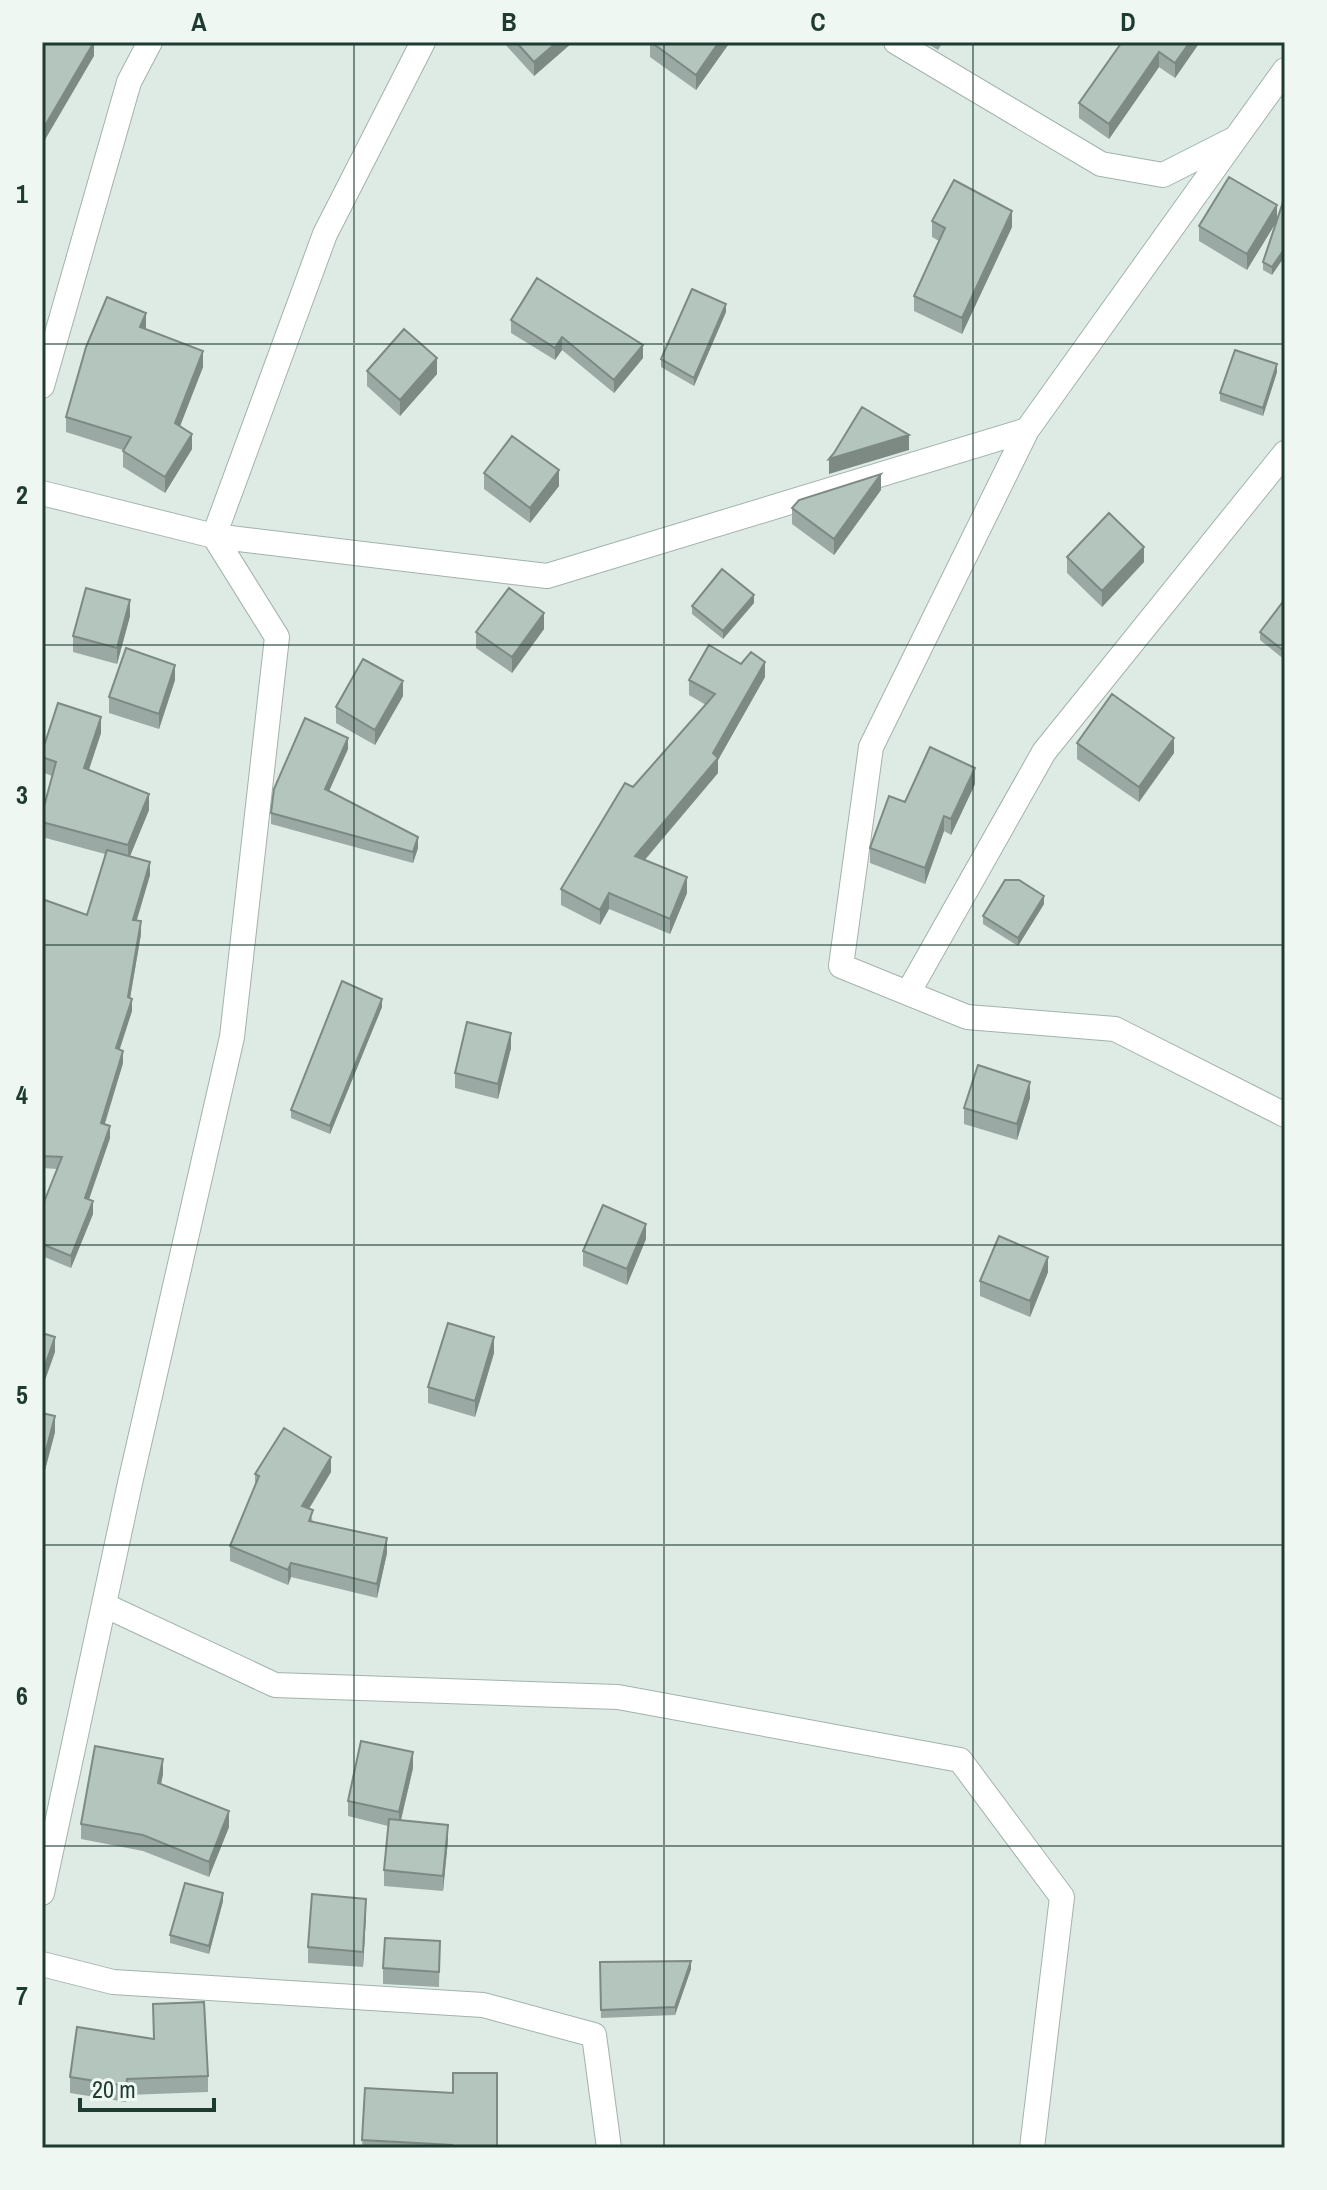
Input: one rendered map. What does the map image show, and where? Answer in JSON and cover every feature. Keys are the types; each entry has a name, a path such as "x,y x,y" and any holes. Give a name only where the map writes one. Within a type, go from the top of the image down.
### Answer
{"street":[{"path":"42,386 129,82 150,42"},
{"path":"214,536 325,234 423,42"},
{"path":"896,42 1101,164 1163,175 1236,138"},
{"path":"1285,70 1027,430 871,747 841,966 967,1017 1115,1029 1285,1115"},
{"path":"42,493 214,536 547,576 1027,430"},
{"path":"908,993 1044,752 1285,453"},
{"path":"42,1893 232,1037 277,637 214,536"},
{"path":"104,1605 275,1685 618,1697 960,1760 1062,1897 1032,2148"},
{"path":"42,1964 113,1982 483,2005 594,2035 609,2148"}],"building":[{"path":"42,42 94,42 42,135"},
{"path":"516,42 557,42 534,62"},
{"path":"651,42 719,42 696,75"},
{"path":"1122,42 1190,42 1175,63 1159,52 1109,124 1079,103"},
{"path":"1229,177 1277,205 1247,254 1199,226"},
{"path":"954,180 1012,211 962,318 914,296 945,228 932,221"},
{"path":"1285,196 1285,248 1272,267 1263,262"},
{"path":"537,278 643,345 614,380 562,337 555,348 511,320"},
{"path":"692,289 726,304 694,378 661,359"},
{"path":"107,297 146,313 140,327 203,351 175,423 192,434 165,477 123,451 131,437 66,417 86,347"},
{"path":"404,329 437,358 400,400 367,371"},
{"path":"1235,350 1277,364 1263,408 1220,393"},
{"path":"862,407 909,435 829,459 834,453"},
{"path":"512,436 559,470 530,508 484,473"},
{"path":"881,474 834,539 792,508 799,500"},
{"path":"1109,513 1144,547 1102,591 1067,557"},
{"path":"722,569 754,595 723,631 692,606"},
{"path":"86,588 130,600 117,648 73,636"},
{"path":"509,588 544,613 512,657 476,632"},
{"path":"1285,599 1285,652 1260,632"},
{"path":"709,645 741,664 751,652 765,662 713,753 718,758 635,856 687,877 670,919 609,893 600,910 561,889 625,783 633,787 715,694 689,680"},
{"path":"126,648 175,665 159,714 109,697"},
{"path":"363,659 403,681 375,730 336,707"},
{"path":"1112,694 1174,738 1139,787 1077,743"},
{"path":"58,703 101,717 84,768 149,794 128,845 42,822 56,762 42,757 42,752"},
{"path":"305,718 348,738 325,789 418,837 413,852 271,813 274,789"},
{"path":"930,747 975,768 951,819 944,816 925,868 870,848 889,796 905,802"},
{"path":"107,850 150,862 133,920 141,921 128,997 132,999 116,1048 123,1051 101,1123 110,1126 85,1198 93,1201 71,1256 42,1244 42,1207 62,1157 42,1156 42,899 87,915"},
{"path":"1005,880 1019,880 1044,896 1018,938 983,916"},
{"path":"342,981 382,999 330,1126 291,1110"},
{"path":"467,1022 511,1033 498,1084 455,1073"},
{"path":"978,1065 1030,1082 1017,1124 964,1108"},
{"path":"603,1205 646,1224 627,1269 583,1251"},
{"path":"999,1236 1048,1257 1030,1301 980,1281"},
{"path":"448,1323 494,1337 475,1401 428,1387"},
{"path":"42,1333 55,1337 42,1374"},
{"path":"42,1413 55,1416 45,1454 42,1454"},
{"path":"284,1428 331,1457 302,1506 313,1510 309,1521 387,1538 377,1584 291,1563 288,1570 230,1546 259,1476 255,1474"},
{"path":"361,1741 413,1752 399,1812 348,1801"},
{"path":"95,1746 163,1759 158,1783 229,1811 209,1862 143,1835 81,1824"},
{"path":"389,1819 448,1825 443,1876 384,1870"},
{"path":"185,1883 223,1893 209,1946 170,1935"},
{"path":"312,1894 366,1899 363,1952 308,1947"},
{"path":"385,1938 440,1941 439,1972 383,1968"},
{"path":"691,1961 675,2007 601,2010 600,1962"},
{"path":"204,2002 208,2076 127,2079 126,2086 70,2077 77,2027 154,2039 153,2004"},
{"path":"453,2073 497,2073 497,2148 452,2148 452,2145 362,2140 365,2088 453,2093"}]}
